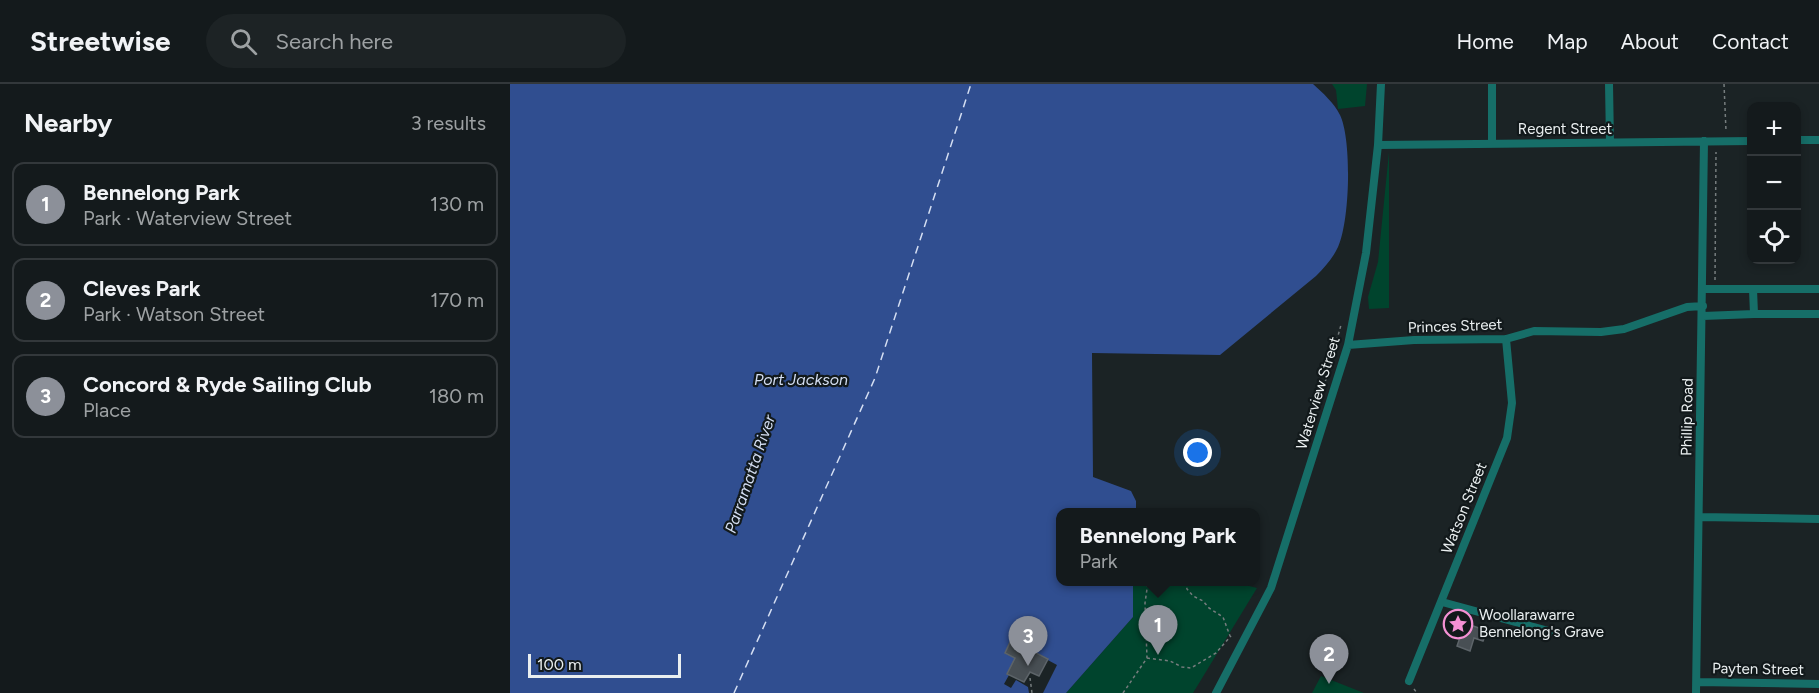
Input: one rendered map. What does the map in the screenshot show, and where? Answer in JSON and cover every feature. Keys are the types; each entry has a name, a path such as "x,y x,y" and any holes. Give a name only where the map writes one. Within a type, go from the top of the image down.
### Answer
{"street":[{"name":"Waterview Street","path":"1216,693 1270,588 1348,345 1366,254 1378,145 1381,84"},
{"path":"1491,84 1492,143"},
{"path":"1609,84 1610,142"},
{"path":"1801,140 1819,140"},
{"name":"Phillip Road","path":"1696,693 1704,141"},
{"name":"Regent Street","path":"1378,145 1747,141"},
{"path":"1703,289 1819,289"},
{"path":"1753,289 1754,314"},
{"name":"Princes Street","path":"1348,345 1414,340 1506,339 1534,331 1601,332 1624,329 1687,307 1702,306"},
{"path":"1702,316 1819,314"},
{"name":"Watson Street","path":"1408,681 1507,438 1512,403 1506,339"},
{"path":"1699,517 1819,519"},
{"path":"1442,602 1556,633"},
{"name":"Payten Street","path":"1697,682 1819,684"}],"path":[{"path":"1724,84 1726,141"},
{"path":"1715,281 1716,148"},
{"path":"1317,411 1343,321"},
{"path":"1123,693 1147,658 1144,603 1146,586"},
{"path":"1186,586 1193,596 1223,617 1231,636 1242,642"},
{"path":"1147,658 1170,661 1182,667 1191,668 1216,652 1231,636"},
{"path":"1030,678 1032,693"}],"green space":[{"path":"1332,84 1367,84 1365,106 1338,109 1336,90"},
{"path":"1389,152 1389,308 1369,309 1368,297 1378,262"},
{"path":"1133,586 1249,586 1257,588 1193,693 1066,693 1133,617"},
{"path":"1321,676 1364,693 1312,693"}],"water":[{"name":"Port Jackson","path":"510,84 1313,84 1335,106 1344,127 1348,161 1347,200 1338,247 1323,269 1220,355 1092,353 1093,477 1131,491 1136,501 1136,508 1056,508 1056,586 1133,586 1133,617 1066,693 510,693"}],"pier":[{"path":"1011,640 1057,665 1043,693 1029,693 1028,687 1016,680 1011,688 1004,684 1015,658 1005,653"}],"building":[{"path":"1465,623 1487,631 1483,641 1474,638 1470,651 1457,646"},
{"path":"1011,640 1048,659 1039,676 1030,672 1024,682 1007,674 1015,658 1005,653"}],"ferry route":[{"path":"734,693 875,378 971,84"}],"place":[{"name":"Woollarawarre Bennelong's Grave","path":"1458,624"},
{"name":"Bennelong Park","path":"1158,655"},
{"name":"Concord & Ryde Sailing Club","path":"1028,666"},
{"name":"Cleves Park","path":"1329,684"}],"water label":[{"name":"Parramatta River","path":"750,474"}]}
